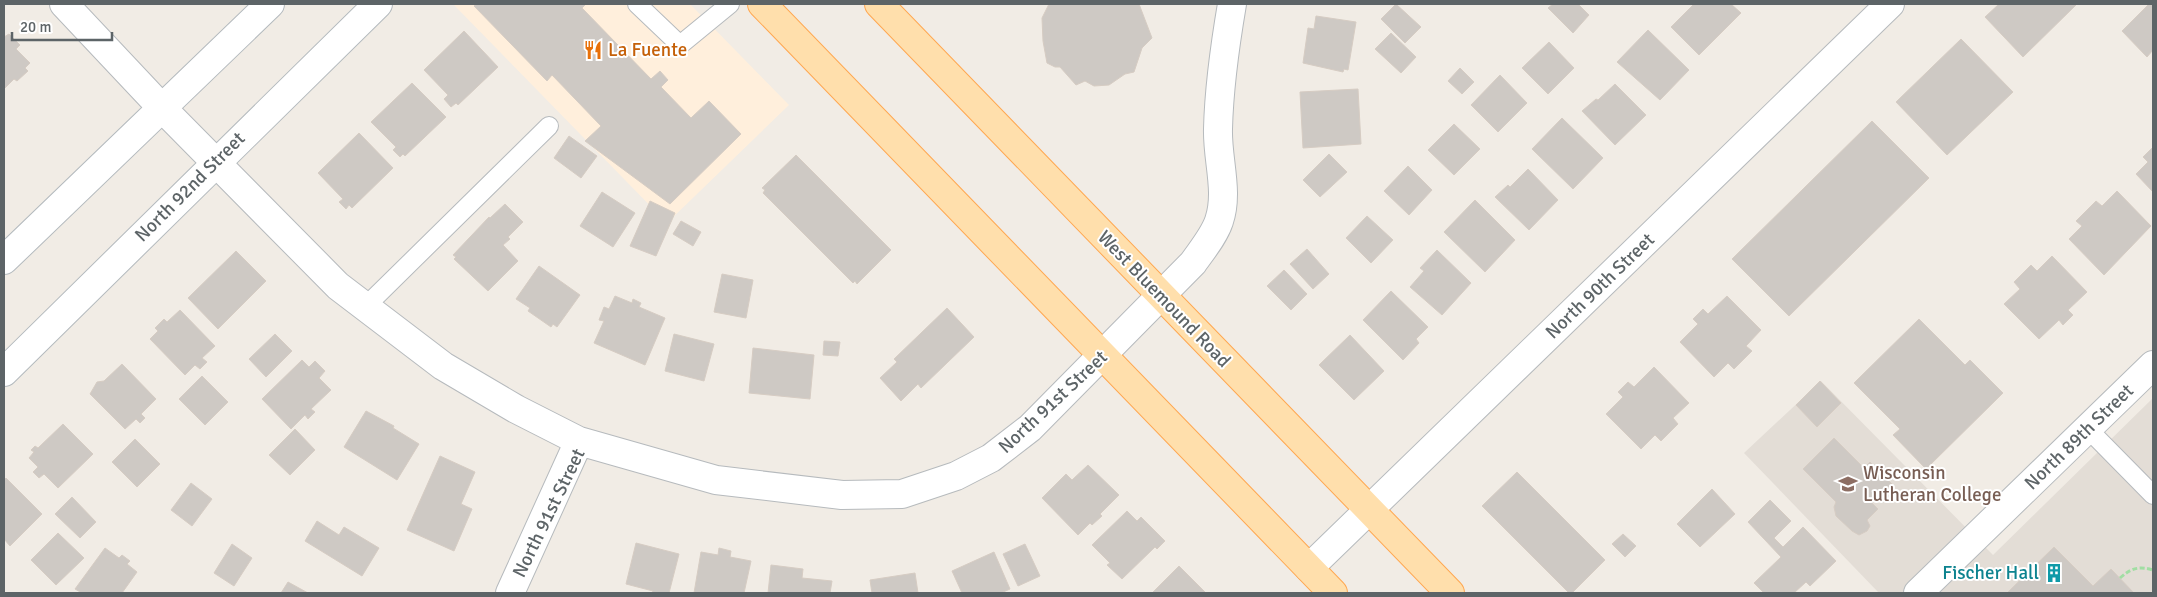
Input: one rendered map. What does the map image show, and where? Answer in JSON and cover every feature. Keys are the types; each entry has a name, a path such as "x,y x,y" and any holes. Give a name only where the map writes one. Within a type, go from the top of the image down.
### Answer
{"main road":[{"path":"762,4 1333,593"},
{"name":"West Bluemound Road","path":"879,4 1450,593"}],"street":[{"path":"64,4 161,107 217,161 338,286 443,366 516,409 579,441"},
{"path":"4,260 270,4"},
{"name":"North 92nd Street","path":"4,372 378,4"},
{"name":"North 91st Street","path":"510,593 579,441 716,480 842,495 902,494 956,476 991,458 1030,428 1161,296 1205,247 1220,220 1222,192 1218,131 1222,60 1232,4"},
{"name":"North 90th Street","path":"1309,568 1890,4"},
{"name":"North 89th Street","path":"1918,593 2153,365"}],"lane":[{"path":"637,4 680,45 730,4"},
{"path":"365,307 549,126"},
{"path":"2088,429 2153,495"}],"path":[{"path":"2120,578 2128,570 2139,567 2153,570"}],"shaded area":[{"path":"453,4 690,4 789,105 667,223"},
{"name":"Wisconsin Lutheran College","path":"1821,381 1993,555 2153,398 2153,593 1879,593 1744,453"}],"building":[{"path":"477,4 586,4 582,8 651,79 660,71 668,80 661,87 691,118 709,101 741,134 670,204 585,141 601,126 552,75 547,81 474,6"},
{"path":"1049,4 1139,4 1152,38 1142,48 1134,72 1125,74 1109,85 1094,86 1085,81 1076,85 1060,67 1047,63 1043,41 1042,18"},
{"path":"1396,4 1421,27 1405,43 1381,19"},
{"path":"1553,4 1578,4 1589,15 1573,33 1548,8"},
{"path":"1694,4 1731,4 1741,13 1699,55 1671,27"},
{"path":"1999,4 2077,4 2023,57 1985,17"},
{"path":"2149,4 2153,4 2153,50 2147,57 2122,31"},
{"path":"1316,16 1356,22 1348,70 1344,69 1343,72 1303,63 1308,28 1314,29"},
{"path":"1648,30 1689,70 1660,100 1617,62"},
{"path":"464,31 498,67 458,105 456,103 451,107 444,99 448,95 424,70"},
{"path":"1391,33 1416,57 1401,73 1375,49"},
{"path":"9,34 20,45 16,49 30,63 25,68 28,71 17,81 14,79 4,89 4,37"},
{"path":"1961,39 2013,92 1947,155 1896,102"},
{"path":"1549,42 1574,68 1548,94 1522,68"},
{"path":"1460,68 1474,82 1462,94 1448,81"},
{"path":"1500,75 1527,103 1498,132 1471,105"},
{"path":"412,83 446,117 405,156 403,154 400,157 393,150 396,147 371,122"},
{"path":"1615,84 1646,115 1615,145 1582,111 1596,99 1598,100"},
{"path":"1358,89 1361,144 1303,148 1300,92"},
{"path":"1562,118 1603,158 1573,189 1532,149"},
{"path":"1872,121 1929,178 1789,316 1732,259"},
{"path":"1454,124 1480,149 1454,175 1428,150"},
{"path":"359,133 393,168 352,208 349,205 346,209 339,202 343,199 318,173"},
{"path":"569,136 597,156 581,178 554,158"},
{"path":"2153,147 2153,192 2136,174 2148,162 2143,157"},
{"path":"1329,154 1347,172 1320,197 1303,180"},
{"path":"796,155 891,250 857,284 855,281 853,283 763,193 765,190 762,188"},
{"path":"1408,166 1432,190 1409,215 1384,191"},
{"path":"1528,169 1558,200 1529,230 1495,197 1508,185 1510,187"},
{"path":"2117,191 2151,226 2104,275 2069,239 2082,226 2076,221 2096,201 2102,206"},
{"path":"602,192 635,213 613,247 580,226"},
{"path":"1475,200 1515,240 1485,272 1444,232"},
{"path":"650,201 675,213 656,256 630,246"},
{"path":"505,204 523,222 503,245 518,261 488,291 454,259 456,257 453,255 489,217"},
{"path":"1367,216 1393,240 1371,263 1346,238"},
{"path":"681,221 701,232 693,246 673,234"},
{"path":"1307,249 1329,274 1313,289 1290,264"},
{"path":"1437,250 1471,283 1442,315 1410,287 1424,271 1420,268"},
{"path":"236,251 266,281 218,329 188,298"},
{"path":"2052,256 2087,292 2068,310 2073,315 2063,325 2059,320 2039,339 2004,304 2020,289 2014,282 2031,265 2037,271"},
{"path":"539,266 580,295 557,327 553,324 551,327 528,311 530,308 516,299"},
{"path":"1284,270 1307,294 1291,310 1267,286"},
{"path":"722,274 753,280 746,318 714,312"},
{"path":"1391,291 1428,327 1416,339 1419,343 1403,360 1363,320"},
{"path":"615,296 632,303 633,299 641,303 639,307 665,318 645,365 594,343 604,321 599,320 604,307 609,309"},
{"path":"1727,296 1761,330 1746,346 1752,351 1734,369 1728,363 1714,377 1680,342 1698,324 1693,319 1703,309 1708,314"},
{"path":"947,308 974,337 921,388 918,384 901,401 880,378 897,362 894,359"},
{"path":"180,310 215,346 202,358 207,362 200,369 195,365 185,375 150,339 158,331 155,328 164,319 167,322"},
{"path":"1919,319 1965,365 1970,360 2003,393 1926,469 1893,435 1900,429 1854,383"},
{"path":"275,334 292,351 266,377 249,359"},
{"path":"674,334 714,344 704,381 665,371"},
{"path":"1350,335 1384,371 1354,400 1319,365"},
{"path":"824,341 840,342 838,356 823,355"},
{"path":"753,348 814,355 810,399 749,393"},
{"path":"302,360 309,367 315,361 325,371 319,378 331,390 311,409 315,412 308,419 305,415 291,429 262,399"},
{"path":"122,364 156,399 141,414 145,418 140,423 136,419 125,429 90,394 97,382 104,381"},
{"path":"1654,367 1689,403 1673,418 1678,424 1661,441 1655,435 1641,449 1606,414 1623,397 1618,392 1628,382 1634,387"},
{"path":"202,376 228,402 205,425 179,399"},
{"path":"1820,381 1841,403 1817,427 1796,405"},
{"path":"366,411 394,426 393,428 419,444 397,480 344,447"},
{"path":"63,424 93,454 58,488 44,474 39,478 33,472 38,467 29,458 34,452 31,450 35,446 38,448"},
{"path":"295,429 315,450 290,475 269,455"},
{"path":"1834,438 1864,468 1870,462 1892,484 1872,503 1878,509 1867,520 1870,526 1867,531 1859,535 1836,516 1834,507 1836,502 1803,469"},
{"path":"135,439 160,464 137,487 112,462"},
{"path":"440,456 475,472 461,504 472,509 454,551 407,530"},
{"path":"1088,465 1119,495 1100,514 1102,516 1092,525 1090,523 1078,535 1042,498 1066,474 1072,480"},
{"path":"1517,472 1605,560 1572,593 1569,593 1482,506"},
{"path":"6,478 42,514 10,546 4,539 4,480"},
{"path":"191,483 212,499 192,526 171,510"},
{"path":"1712,489 1735,514 1700,547 1677,524"},
{"path":"72,497 96,522 80,538 55,514"},
{"path":"1770,500 1791,521 1774,538 1783,547 1803,527 1836,561 1810,586 1806,582 1794,593 1764,593 1754,583 1781,557 1748,522"},
{"path":"1127,511 1137,521 1141,517 1165,541 1157,549 1155,547 1122,579 1107,565 1110,563 1092,545"},
{"path":"317,521 339,535 344,527 379,548 362,576 305,541"},
{"path":"58,533 84,558 56,585 31,560"},
{"path":"1623,534 1636,546 1625,557 1612,544"},
{"path":"636,543 679,554 669,593 652,593 653,591 626,584"},
{"path":"232,544 252,558 234,586 214,573"},
{"path":"1025,544 1040,576 1018,586 1003,554"},
{"name":"Fischer Hall","path":"2054,547 2093,586 2111,569 2134,593 2007,593"},
{"path":"105,548 119,558 122,555 130,561 127,564 137,572 122,593 82,593 75,589"},
{"path":"719,548 731,551 730,557 751,561 744,593 694,593 701,552 718,555"},
{"path":"994,552 1010,589 1001,593 962,593 952,571"},
{"path":"771,565 803,569 802,578 832,581 830,593 768,593"},
{"path":"1179,566 1206,593 1152,593"},
{"path":"915,573 918,593 872,593 870,580"},
{"path":"288,582 308,593 281,593"}],"place":[{"name":"La Fuente","path":"593,50"},
{"name":"Wisconsin Lutheran College","path":"1848,484"},
{"name":"Fischer Hall","path":"2054,573"}]}
